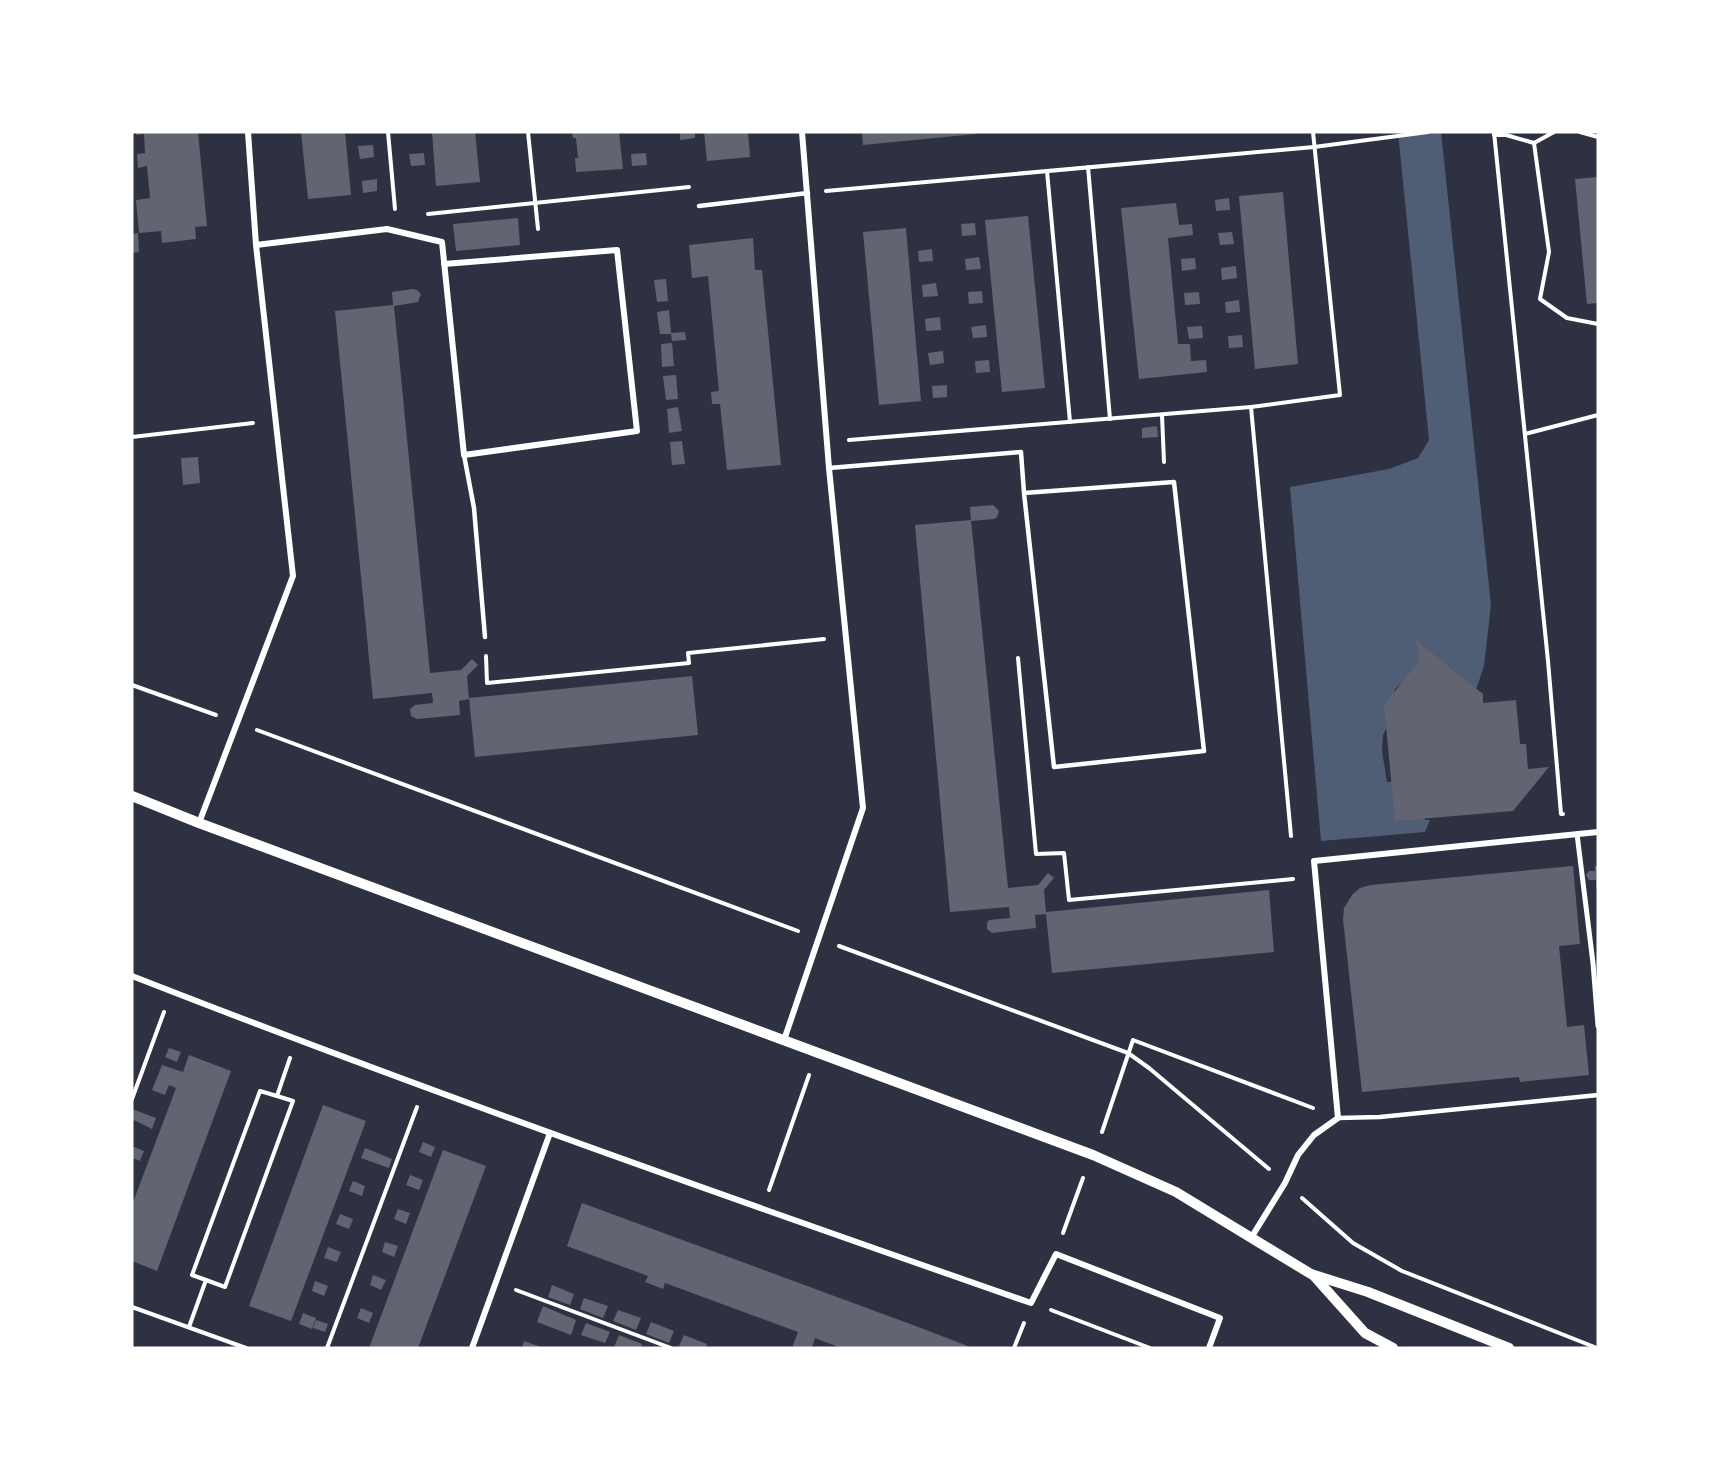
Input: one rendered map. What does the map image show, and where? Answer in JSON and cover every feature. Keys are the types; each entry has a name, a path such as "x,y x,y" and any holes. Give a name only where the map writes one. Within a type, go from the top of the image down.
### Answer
{"street":[{"path":"200,823 293,576 256,245 248,132"},
{"path":"784,1040 863,808 829,468 802,132"},
{"path":"256,245 387,229 442,242 444,264 464,455 636,431 617,250 444,264"},
{"path":"132,796 1103,1160 1176,1192 1311,1274 1368,1292 1509,1348"},
{"path":"1251,1238 1285,1183 1298,1155 1314,1135 1338,1118 1314,861 1598,832"},
{"path":"1577,834 1595,963 1598,1026"},
{"path":"132,976 425,1087 1031,1303 1056,1254 1220,1318 1209,1348"},
{"path":"472,1348 550,1132"},
{"path":"1311,1274 1365,1334 1393,1348"}],"lane":[{"path":"699,206 808,193"},
{"path":"829,468 1021,452 1024,493 1054,767 1204,751 1174,482 1024,493"},
{"path":"464,455 474,508 485,637"},
{"path":"1338,1118 1380,1117 1598,1095"}],"path":[{"path":"388,132 396,218"},
{"path":"528,132 538,229"},
{"path":"827,442 1251,407 1340,395 1313,132"},
{"path":"808,193 1314,147 1428,132"},
{"path":"1554,132 1534,143 1494,133 1548,661 1561,814 1576,814 1577,834"},
{"path":"1580,132 1598,138"},
{"path":"1534,143 1549,252 1540,298 1567,318 1598,324"},
{"path":"1088,167 1110,419"},
{"path":"1047,171 1070,422"},
{"path":"387,229 396,218 700,186"},
{"path":"1251,407 1291,836"},
{"path":"1162,415 1165,482"},
{"path":"1525,434 1598,416"},
{"path":"132,437 276,421"},
{"path":"485,637 488,683 688,663 688,653 846,637"},
{"path":"132,685 1128,1053 1149,1068 1353,1243 1402,1271 1597,1348"},
{"path":"132,1098 172,992"},
{"path":"277,1096 296,1040"},
{"path":"1102,1132 1133,1040 1338,1118"},
{"path":"762,1209 817,1052"},
{"path":"327,1348 425,1087"},
{"path":"260,1091 277,1096 293,1101 225,1287 192,1275 260,1091"},
{"path":"1056,1254 1083,1178"},
{"path":"189,1327 206,1280"},
{"path":"496,1283 671,1348"},
{"path":"1031,1303 1150,1348"},
{"path":"132,1307 246,1348"}],"water":[{"path":"1398,132 1441,132 1491,605 1484,666 1476,690 1433,656 1395,689 1391,704 1392,717 1383,735 1382,751 1387,782 1421,779 1425,820 1430,820 1425,832 1321,841 1290,487 1389,469 1418,458 1429,440"}],"building":[{"path":"136,132 198,132 207,226 195,227 196,239 162,243 161,231 139,233 136,200 150,198 147,166 138,168 137,154 145,153 144,134 136,135"},
{"path":"301,132 345,132 351,195 308,199"},
{"path":"432,132 475,132 480,182 436,186"},
{"path":"572,132 619,132 623,169 576,172 575,158 578,158 576,138 573,138"},
{"path":"680,132 695,132 695,138 680,140"},
{"path":"704,132 748,132 750,157 707,161"},
{"path":"862,132 976,132 976,134 863,145"},
{"path":"373,145 374,157 360,159 358,146"},
{"path":"424,153 425,165 411,166 409,154"},
{"path":"646,153 647,165 632,166 631,154"},
{"path":"1598,177 1598,303 1587,304 1575,179"},
{"path":"377,179 377,191 363,193 362,181"},
{"path":"1283,192 1298,364 1255,369 1239,196"},
{"path":"1229,198 1230,210 1216,211 1215,200"},
{"path":"1176,203 1179,225 1192,224 1193,235 1168,238 1178,344 1190,344 1191,361 1206,360 1207,372 1139,379 1121,208"},
{"path":"1028,216 1045,388 1002,392 985,220"},
{"path":"518,218 520,245 456,251 453,224"},
{"path":"975,223 976,235 962,236 961,224"},
{"path":"906,228 921,401 879,405 863,232"},
{"path":"1232,232 1234,244 1220,245 1218,233"},
{"path":"138,233 139,252 132,253 132,234"},
{"path":"753,238 755,270 762,270 781,465 727,470 720,404 712,404 711,392 719,391 708,276 692,278 689,245"},
{"path":"932,249 933,261 919,262 918,251"},
{"path":"979,257 981,269 966,270 965,259"},
{"path":"1195,258 1196,269 1182,271 1181,259"},
{"path":"1236,266 1237,278 1222,280 1221,268"},
{"path":"666,279 668,301 657,302 654,280"},
{"path":"936,283 938,296 923,297 922,285"},
{"path":"413,289 421,294 418,302 394,306 430,673 461,670 472,659 478,665 467,676 469,699 459,701 460,715 417,719 411,716 410,709 415,705 433,703 432,693 373,699 335,311 393,305 392,292"},
{"path":"982,291 983,303 969,304 968,292"},
{"path":"1199,292 1200,304 1185,305 1184,293"},
{"path":"1239,300 1240,312 1226,313 1225,302"},
{"path":"669,310 671,333 685,332 686,340 672,341 671,334 660,334 657,312"},
{"path":"940,317 941,330 926,331 925,319"},
{"path":"986,325 987,337 973,338 971,327"},
{"path":"1202,326 1203,338 1189,339 1187,327"},
{"path":"1242,335 1243,347 1229,348 1228,336"},
{"path":"672,343 674,366 662,367 661,344"},
{"path":"943,351 944,363 930,365 928,353"},
{"path":"989,360 990,372 976,373 975,361"},
{"path":"676,375 678,399 666,400 663,376"},
{"path":"947,385 947,397 933,398 932,386"},
{"path":"678,407 682,431 669,433 667,409"},
{"path":"1157,426 1158,437 1142,438 1142,428"},
{"path":"682,441 685,464 672,465 670,442"},
{"path":"198,457 200,483 183,485 181,458"},
{"path":"993,505 999,511 997,517 971,521 970,507"},
{"path":"971,520 1008,888 1038,885 1048,873 1054,878 1044,890 1046,912 1269,890 1274,952 1052,973 1046,914 1035,915 1036,928 992,933 987,929 987,923 989,920 1010,918 1009,907 950,912 915,525"},
{"path":"1414,639 1483,694 1483,703 1516,700 1520,744 1526,744 1528,769 1549,767 1513,811 1395,821 1384,705 1419,661 1417,644"},
{"path":"692,676 698,735 475,757 469,698"},
{"path":"1573,866 1580,944 1559,946 1567,1027 1584,1025 1589,1075 1520,1082 1519,1077 1362,1092 1343,919 1344,908 1352,895 1360,888 1371,885"},
{"path":"1595,866 1598,866 1598,887 1596,887 1596,880 1589,880 1586,875 1589,871 1595,871"},
{"path":"169,1048 181,1052 177,1062 165,1057"},
{"path":"189,1055 231,1071 157,1271 132,1261 132,1205 176,1088 169,1085 165,1095 152,1090 162,1065 183,1072"},
{"path":"323,1105 366,1121 291,1321 249,1306"},
{"path":"132,1109 156,1118 152,1129 132,1119"},
{"path":"423,1142 435,1147 431,1157 419,1152"},
{"path":"132,1146 144,1151 140,1161 132,1158"},
{"path":"365,1148 392,1159 389,1168 361,1158"},
{"path":"443,1150 486,1166 418,1348 369,1348"},
{"path":"410,1175 423,1180 419,1190 406,1185"},
{"path":"353,1181 365,1186 362,1196 349,1191"},
{"path":"582,1203 973,1348 841,1348 815,1338 812,1348 792,1348 798,1332 665,1283 663,1289 645,1282 648,1276 567,1246"},
{"path":"398,1209 410,1213 406,1224 394,1219"},
{"path":"340,1214 353,1219 349,1229 336,1224"},
{"path":"385,1242 398,1246 394,1257 382,1252"},
{"path":"328,1247 341,1252 337,1262 324,1258"},
{"path":"373,1275 386,1280 381,1290 370,1285"},
{"path":"315,1281 328,1286 324,1296 312,1291"},
{"path":"552,1285 574,1294 570,1305 548,1297"},
{"path":"584,1298 608,1306 603,1318 580,1309"},
{"path":"543,1306 576,1320 571,1335 537,1322"},
{"path":"361,1308 373,1313 369,1323 357,1318"},
{"path":"618,1310 641,1318 636,1330 613,1321"},
{"path":"303,1313 316,1318 312,1329 299,1324"},
{"path":"316,1320 328,1324 325,1332 313,1328"},
{"path":"651,1322 674,1331 669,1343 646,1334"},
{"path":"586,1323 610,1332 605,1343 581,1335"},
{"path":"619,1335 642,1344 641,1348 614,1347"},
{"path":"684,1335 707,1344 706,1348 679,1346"},
{"path":"524,1341 544,1348 522,1348"}]}
